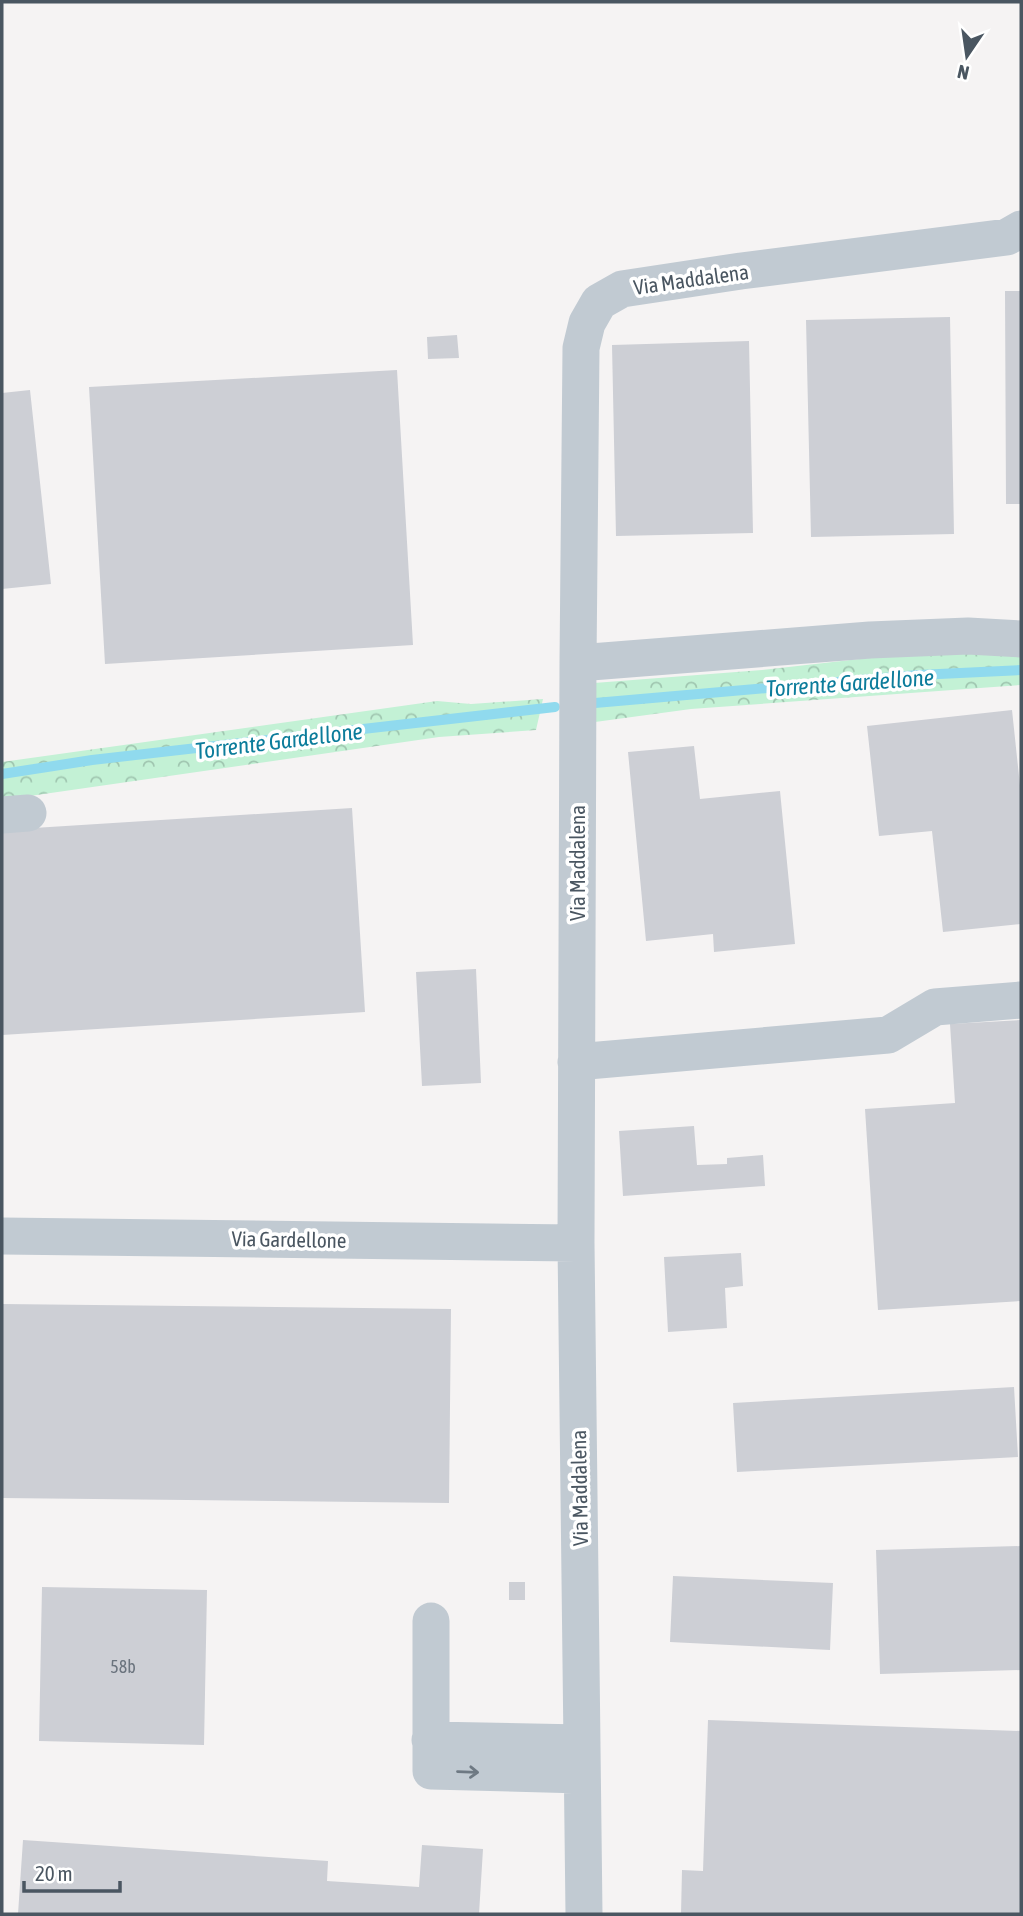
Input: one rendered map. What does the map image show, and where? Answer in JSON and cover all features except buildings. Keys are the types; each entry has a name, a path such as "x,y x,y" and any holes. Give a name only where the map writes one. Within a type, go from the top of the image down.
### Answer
{"street":[{"name":"Via Maddalena","path":"584,1914 576,1062 581,348 587,323 598,302 622,289 1007,237 1021,229"},
{"path":"578,663 870,640 968,636 1021,639"},
{"path":"576,1062 888,1035 935,1007 1021,1000"},
{"name":"Via Gardellone","path":"2,1236 576,1243"},
{"path":"431,1621 430,1771 582,1759"}],"green space":[{"path":"1021,646 1021,685 691,709 595,722 594,683 762,670 957,648"},
{"path":"543,699 536,730 439,737 2,800 2,762 437,701 471,704"}],"waterway":[{"name":"Torrente Gardellone","path":"595,703 918,675 1021,670"},
{"name":"Torrente Gardellone","path":"2,774 92,760 555,707"}]}
